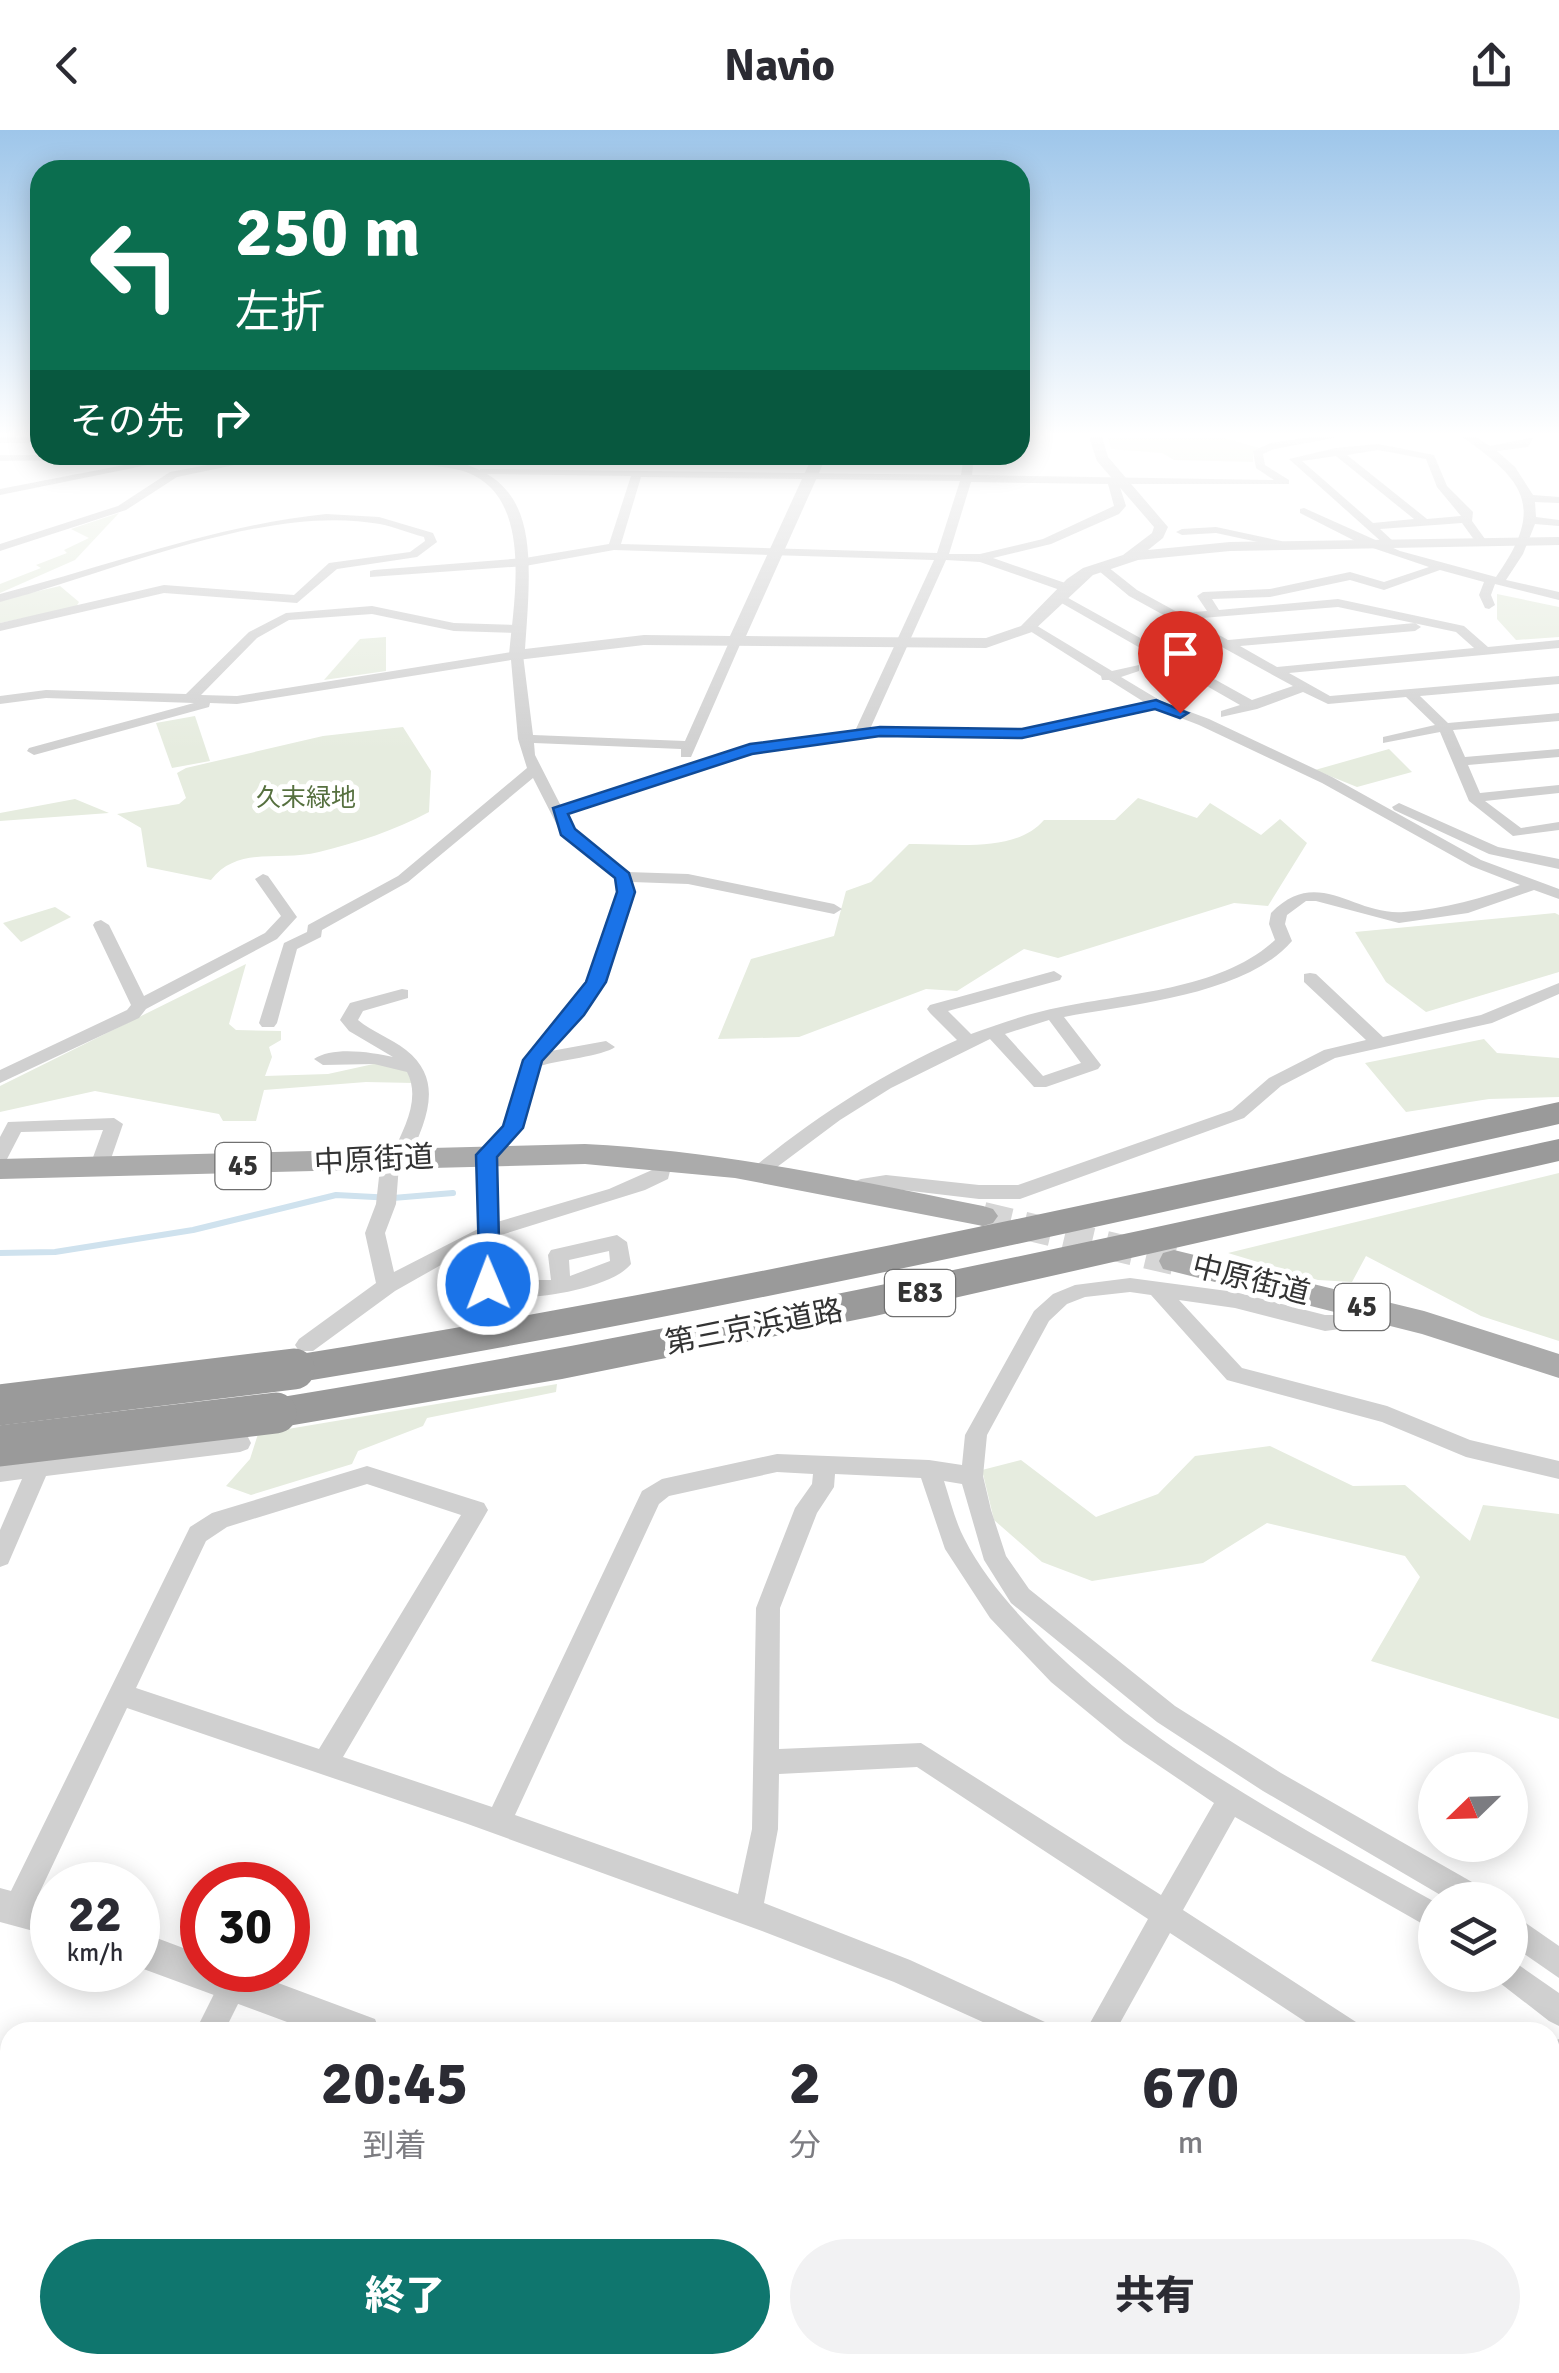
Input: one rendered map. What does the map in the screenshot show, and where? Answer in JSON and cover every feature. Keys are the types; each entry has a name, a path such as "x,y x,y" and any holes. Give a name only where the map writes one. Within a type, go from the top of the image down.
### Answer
{"highway":[{"name":"第三京浜道路","path":"0,1405 300,1357 562,1326 864,1267 1559,1114"},
{"name":"第三京浜道路","path":"0,1446 276,1412 562,1365 875,1303 1559,1150"}],"main road":[{"name":"中原街道","path":"0,1169 98,1171 486,1155 664,1158 761,1172 983,1216"},
{"name":"中原街道","path":"1174,1261 1352,1304 1559,1366"}],"street":[{"path":"0,598 70,582 188,542"},
{"path":"0,628 164,589 294,599 333,566 413,556 431,542"},
{"path":"519,542 525,562 516,656 525,740 567,832 623,876 688,880 834,909"},
{"path":"614,548 616,542"},
{"path":"680,770 783,542"},
{"path":"860,735 945,542"},
{"path":"322,576 525,562 614,548 980,558 1048,542"},
{"path":"1127,558 1151,542"},
{"path":"1271,542 1281,544"},
{"path":"1361,542 1436,568 1559,596"},
{"path":"0,700 46,694 237,700 619,641 986,642 1034,628 1060,592 1099,566 1127,558 1281,544 1395,542"},
{"path":"1489,605 1485,594 1526,542"},
{"path":"980,558 1060,592 1252,706"},
{"path":"1099,566 1133,594 1216,643 1328,700 1409,693 1456,671 1485,651 1559,644"},
{"path":"1217,614 1203,596 1270,593 1350,576 1384,586 1436,568"},
{"path":"70,582 88,606"},
{"path":"1315,583 1338,603"},
{"path":"1176,617 1338,603 1460,630 1485,651"},
{"path":"189,699 253,635 286,617 372,610 454,627 519,629"},
{"path":"1216,643 1431,624"},
{"path":"1034,628 1156,704 1211,724 1327,780 1494,850 1559,864"},
{"path":"1107,677 1134,668"},
{"path":"1274,671 1456,671 1559,680"},
{"path":"1226,714 1303,687"},
{"path":"1409,693 1445,727 1474,798 1518,833 1559,826"},
{"path":"34,751 197,710 210,700"},
{"path":"559,812 750,749 860,735 1022,733 1156,704"},
{"path":"1388,740 1445,727 1559,717"},
{"path":"525,740 690,745"},
{"path":"1458,762 1559,753"},
{"path":"268,1023 290,946 316,934 314,928 403,879 536,769"},
{"path":"1327,780 1476,862 1559,894"},
{"path":"1474,798 1559,789"},
{"path":"560,1282 507,1292 488,1284 486,1155 513,1128 532,1064 596,982 626,892 623,876"},
{"path":"0,1077 132,1014 140,1005 271,936 289,917 263,878"},
{"path":"761,1172 806,1132 884,1083 968,1042 1032,1019 1158,994 1270,956 1284,941 1276,924 1279,913 1302,898 1316,896 1400,918 1468,908 1534,886"},
{"path":"101,924 140,1005"},
{"path":"968,1042 936,1010 1054,976"},
{"path":"1310,978 1378,1042"},
{"path":"852,1190 880,1181 987,1196 1020,1192 1238,1114 1297,1069 1378,1042 1486,1019 1559,988"},
{"path":"1005,990 1032,1019"},
{"path":"387,1286 376,1233 395,1159 423,1104 423,1086 408,1058 349,1020 356,1006 402,994"},
{"path":"994,1033 1040,1083 1092,1065 1053,1014"},
{"path":"532,1064 565,1052 606,1047"},
{"path":"322,1060 374,1058 416,1070"},
{"path":"0,1154 15,1126 114,1124 98,1171"},
{"path":"300,1357 387,1286 487,1233 628,1192 661,1174 664,1158"},
{"path":"1352,1304 1341,1322 1325,1324 1235,1300 1130,1285 1082,1290 1060,1300 1042,1316 976,1435 972,1476 996,1560 1020,1596 1166,1714 1272,1782 1445,1882"},
{"path":"1157,1289 1235,1374 1387,1415 1466,1448 1559,1470"},
{"path":"0,1473 240,1443"},
{"path":"499,1821 650,1498 662,1488 777,1463 929,1469 972,1476"},
{"path":"748,1910 765,1829 768,1608 806,1508 823,1487 825,1464"},
{"path":"929,1469 945,1532 966,1572 1002,1621 1136,1735 1230,1800 1418,1907"},
{"path":"0,1558 37,1470"},
{"path":"9,1906 122,1695 198,1534 220,1520 367,1475 476,1510 325,1763"},
{"path":"122,1695 499,1821 748,1910 948,1987 1016,2022"},
{"path":"768,1762 921,1755 1331,2022"},
{"path":"1105,2022 1230,1800"},
{"path":"1528,1940 1559,1964"},
{"path":"1528,1986 1559,2011"},
{"path":"214,2022 230,1992"},
{"path":"255,1992 335,2022"}],"green space":[{"path":"81,542 92,542 75,560 0,593 0,584 41,568 36,565 67,553 64,550"},
{"path":"60,586 79,602 76,607 0,623 0,600"},
{"path":"1497,594 1559,607 1559,637 1516,640 1497,619"},
{"path":"386,637 386,671 324,680 360,639"},
{"path":"195,716 210,761 172,768 156,723"},
{"name":"久末緑地","path":"403,727 431,771 429,812 362,840 304,855 247,858 222,869 211,880 147,867 141,828 117,814 179,804 186,798 177,773 186,768 323,736"},
{"path":"1389,749 1412,772 1357,787 1315,770"},
{"path":"1138,798 1197,818 1210,803 1261,835 1280,819 1307,843 1268,906 1234,903 1058,958 1024,949 957,991 926,989 799,1037 718,1039 751,959 834,936 846,891 871,882 909,844 1000,842 1032,831 1044,820 1115,820"},
{"path":"75,799 109,813 0,821 0,813"},
{"path":"55,907 71,917 21,942 3,923"},
{"path":"1559,915 1559,972 1426,1012 1386,982 1355,932"},
{"path":"246,964 229,1024 236,1030 281,1031 281,1040 269,1047 272,1057 265,1076 328,1074 378,1063 408,1071 414,1083 366,1082 264,1090 256,1121 223,1121 219,1114 95,1091 0,1112 0,1086"},
{"path":"1484,1039 1497,1053 1559,1058 1559,1097 1489,1099 1406,1112 1365,1063"},
{"path":"1559,1173 1559,1341 1481,1316 1366,1256 1352,1282 1318,1280 1228,1253"},
{"path":"557,1384 556,1392 427,1418 423,1426 358,1451 352,1464 251,1495 226,1486 250,1459 258,1434"},
{"path":"1270,1446 1353,1486 1405,1485 1470,1541 1483,1505 1559,1514 1559,1719 1371,1661 1420,1577 1405,1556 1267,1523 1203,1563 1092,1581 1042,1562 994,1520 982,1470 1021,1460 1096,1517 1158,1494 1195,1456"}],"waterway":[{"path":"0,1253 55,1252 193,1230 336,1195 393,1198 453,1193"}],"tunnel":[{"path":"983,1216 1174,1261"}],"route":[{"path":"488,1284 486,1155 513,1128 533,1060 577,1011 596,982 626,892 623,876 567,832 559,812 750,749 880,732 1022,733 1156,704 1180,713"}]}
